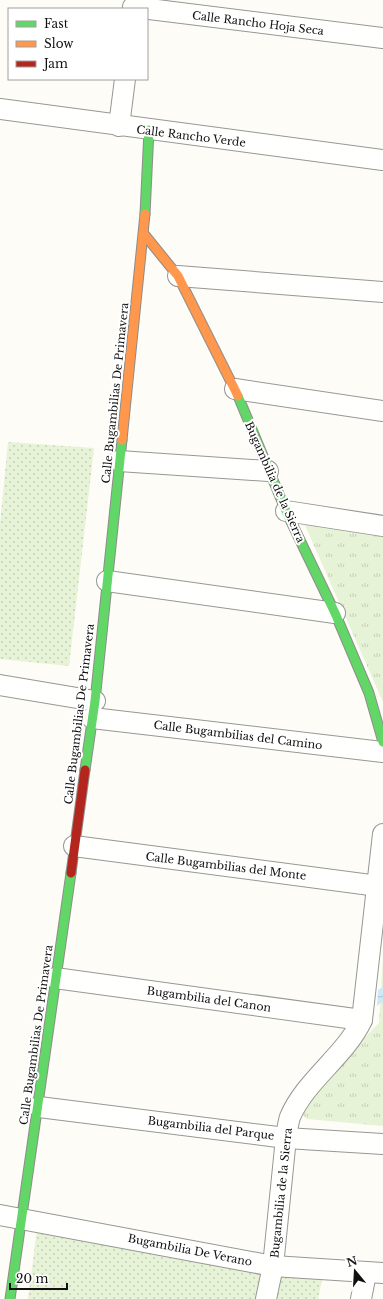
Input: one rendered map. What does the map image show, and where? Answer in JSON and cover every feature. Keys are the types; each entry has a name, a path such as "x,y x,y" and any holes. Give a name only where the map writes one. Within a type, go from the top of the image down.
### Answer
{"street":[{"name":"Calle Rancho Hoja Seca","path":"134,5 383,38"},
{"path":"119,126 125,80"},
{"name":"Calle Rancho Verde","path":"0,109 148,130 383,160"},
{"name":"Calle Bugambilias De Primavera","path":"10,1299 39,1107 55,978 94,709 144,234 148,130"},
{"name":"Bugambilia de la Sierra","path":"144,234 178,276 235,389 268,471 335,612 369,693 383,742"},
{"path":"178,276 383,292"},
{"path":"235,389 383,411"},
{"path":"120,461 268,471"},
{"path":"286,511 383,526"},
{"path":"107,581 335,612"},
{"name":"Calle Bugambilias del Camino","path":"0,685 94,709 383,752"},
{"name":"Bugambilia de la Sierra","path":"266,1299 273,1266 286,1138 290,1118 296,1106 355,1036 362,1020 383,834"},
{"name":"Calle Bugambilias del Monte","path":"74,846 378,886"},
{"name":"Bugambilia del Canon","path":"55,978 362,1020"},
{"name":"Bugambilia del Parque","path":"39,1107 286,1138 383,1144"},
{"name":"Bugambilia De Verano","path":"0,1215 273,1266 375,1273"},
{"path":"361,1299 375,1273"}],"green space":[{"path":"8,442 94,448 69,666 0,659 0,524"},
{"path":"304,523 383,533 383,702"},
{"path":"383,956 383,1126 307,1119 300,1113 305,1098 379,1023"},
{"path":"37,1229 326,1261 318,1299 28,1299"}],"water":[{"path":"383,987 383,1001 377,1006 378,990"}],"traffic: fast":[{"path":"145,214 149,130"},
{"path":"238,396 286,511 335,613 369,693 383,742"},
{"path":"85,770 95,701 122,440"},
{"path":"10,1299 71,873"}],"traffic: slow":[{"path":"122,440 145,214"},
{"path":"144,234 178,276 238,396"}],"traffic: jam":[{"path":"71,873 85,770"}]}
